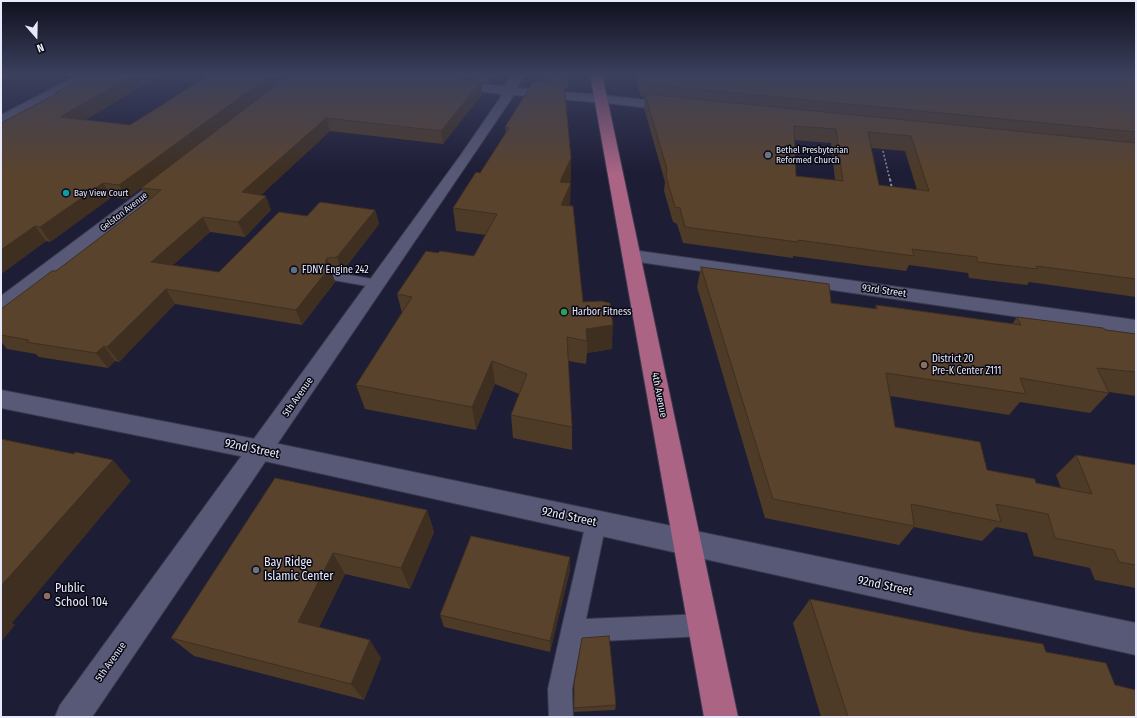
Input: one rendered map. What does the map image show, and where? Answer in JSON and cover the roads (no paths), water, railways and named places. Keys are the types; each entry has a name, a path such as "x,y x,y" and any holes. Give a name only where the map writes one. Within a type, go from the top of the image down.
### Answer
{"main road":[{"name":"4th Avenue","path":"604,108 721,717"}],"street":[{"path":"1,121 26,108"},
{"name":"5th Avenue","path":"72,717 501,108"},
{"path":"685,108 690,108"},
{"name":"Gelston Avenue","path":"1,306 182,167"},
{"name":"93rd Street","path":"632,256 1136,327"},
{"name":"92nd Street","path":"1,399 260,450 1136,639"}],"lane":[{"path":"338,277 378,284"},
{"path":"560,717 560,688 596,523"},
{"path":"572,631 704,625"}],"place":[{"name":"Bethel Presbyterian Reformed Church","path":"768,155"},
{"name":"Bay View Court","path":"66,193"},
{"name":"FDNY Engine 242","path":"294,270"},
{"name":"Harbor Fitness","path":"564,312"},
{"name":"District 20 Pre-K Center Z111","path":"924,365"},
{"name":"Bay Ridge Islamic Center","path":"256,570"},
{"name":"Public School 104","path":"47,596"}]}
